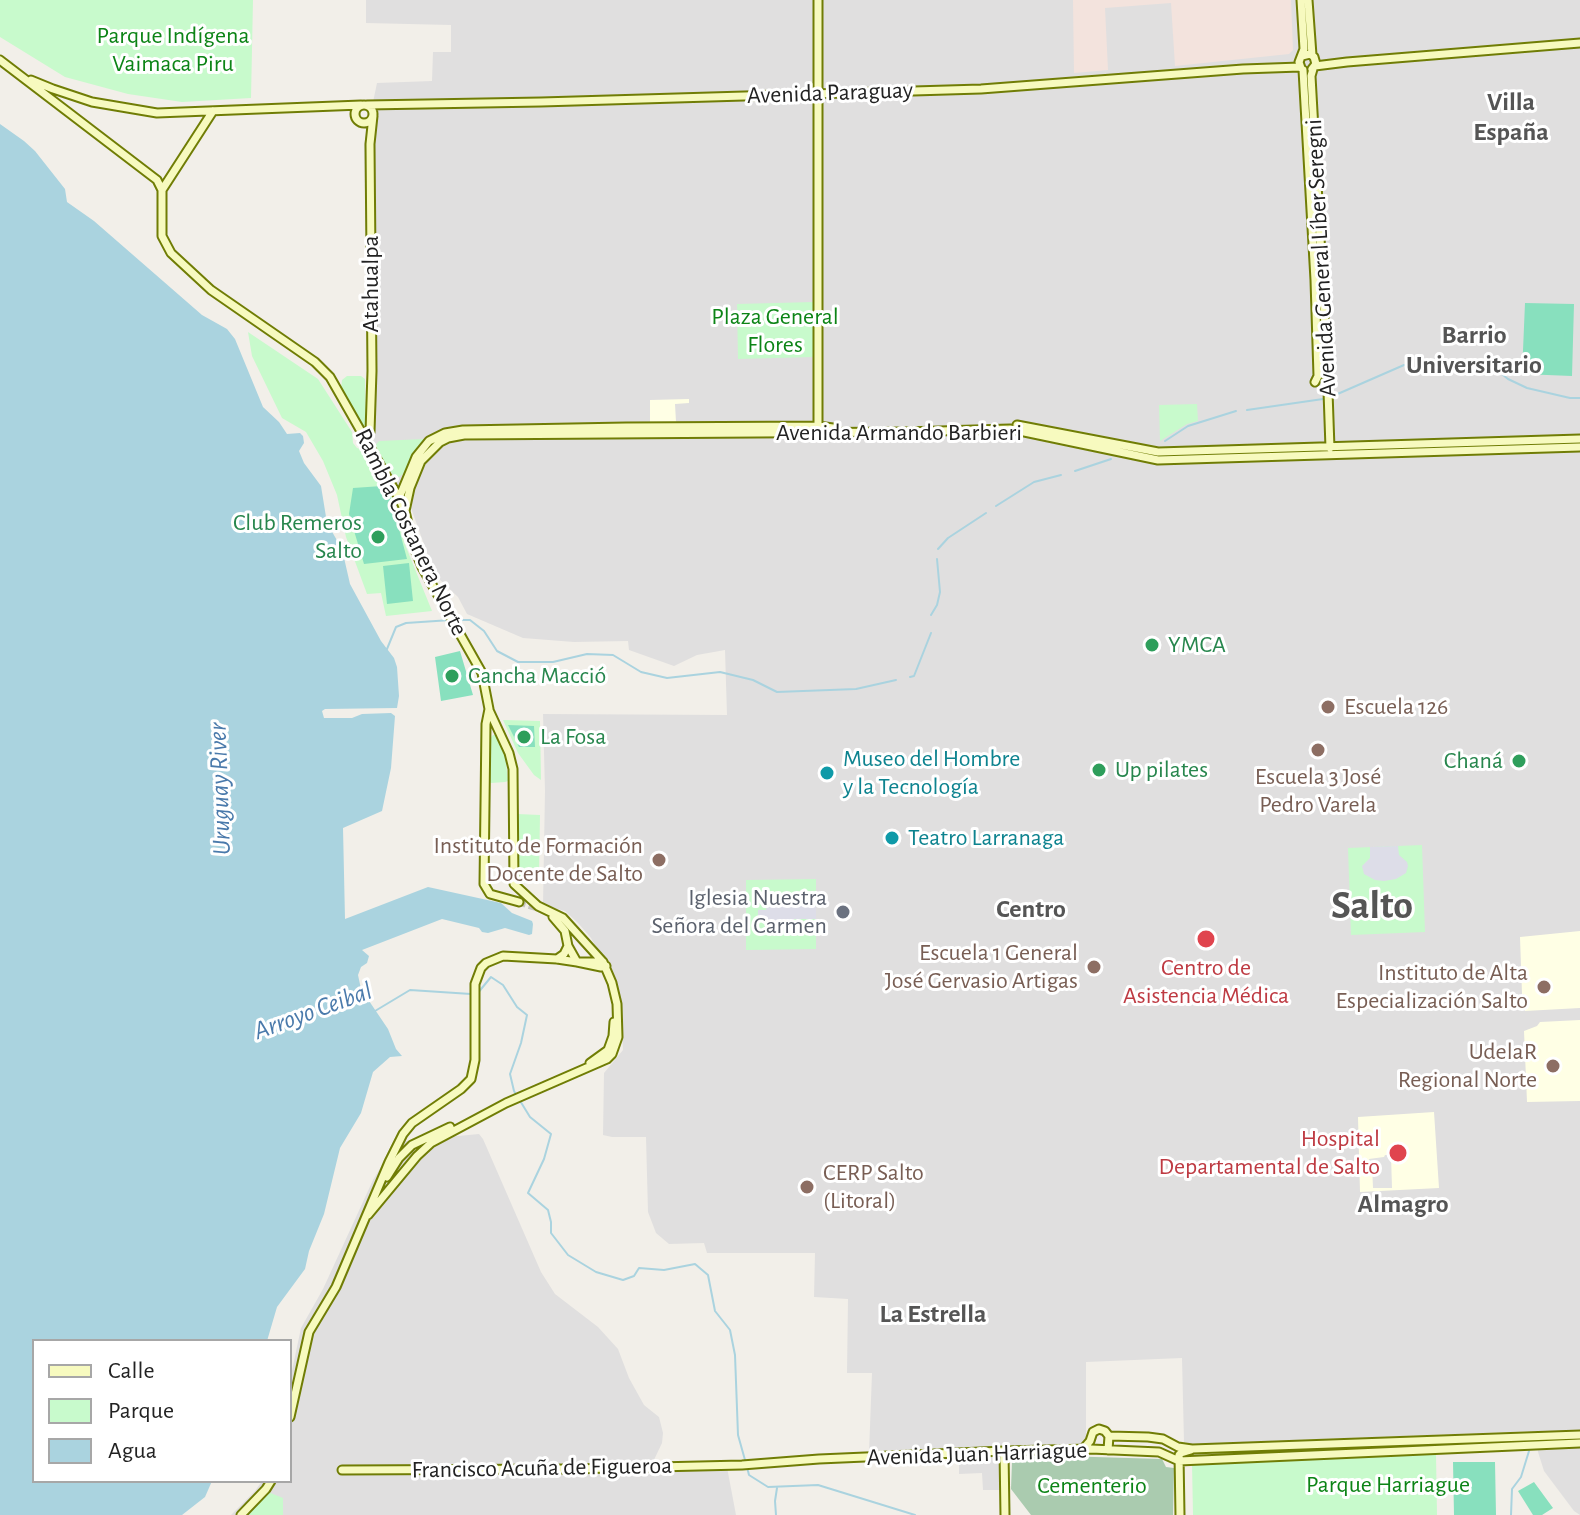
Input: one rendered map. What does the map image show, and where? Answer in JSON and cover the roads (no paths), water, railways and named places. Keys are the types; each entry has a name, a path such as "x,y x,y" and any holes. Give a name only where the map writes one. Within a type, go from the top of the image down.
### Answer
{"street":[{"path":"818,0 818,426"},
{"name":"Avenida General Líber Seregni","path":"1301,0 1304,49 1301,63 1316,320 1318,376 1315,382"},
{"name":"Avenida General Líber Seregni","path":"1308,0 1330,448"},
{"path":"1313,62 1347,62 1580,43"},
{"path":"1307,54 1313,62 1308,71 1301,63 1307,54"},
{"path":"0,60 152,175 162,190"},
{"name":"Avenida Paraguay","path":"12,69 53,89 103,104 157,113 981,89 1301,63"},
{"path":"364,105 372,108 373,115 368,122 357,120 356,108 364,105"},
{"name":"Avenida Paraguay","path":"373,115 379,109 396,105"},
{"name":"Avenida Paraguay","path":"333,107 357,120"},
{"path":"162,190 213,111"},
{"name":"Atahualpa","path":"369,446 374,439 373,434 366,432 371,423 370,144 373,115"},
{"name":"Atahualpa","path":"357,120 370,144"},
{"name":"Rambla Costanera Norte","path":"162,190 162,236 171,253 211,290 325,371 366,432"},
{"path":"333,383 340,371"},
{"name":"Avenida Armando Barbieri","path":"396,489 406,479 416,457 429,441 455,431 1010,425 1158,452 1580,439"},
{"name":"Avenida Armando Barbieri","path":"405,511 417,468 426,454 448,438 464,435 1010,429 1158,460 1580,447"},
{"name":"Rambla Costanera Norte","path":"369,446 396,489 416,553 485,682 489,709 484,884 490,894 519,902"},
{"path":"406,479 397,483 396,489 408,499"},
{"path":"368,1215 431,1143 506,1103 607,1059 616,1046 619,1029 617,1004 602,964 563,918 538,906 514,884 513,769 489,709"},
{"path":"486,737 492,732 501,735"},
{"path":"553,917 565,931 568,946 577,962"},
{"path":"557,959 568,946"},
{"path":"292,1408 309,1332 336,1287 389,1162 407,1128 471,1079 475,1060 475,984 481,968 494,959 514,956 602,964"},
{"path":"375,1194 399,1158 412,1145 496,1108"},
{"name":"Avenida Juan Harriague","path":"1090,1447 1092,1434 1099,1429 1109,1436 1163,1439 1178,1447 1192,1449 1580,1435"},
{"path":"1108,1450 1109,1436"},
{"name":"Avenida Juan Harriague","path":"742,1465 1090,1447 1159,1452 1182,1461 1580,1443"},
{"path":"1180,1515 1182,1461 1179,1454 1192,1449"},
{"path":"1004,1451 1005,1515"},
{"name":"Francisco Acuña de Figueroa","path":"342,1470 742,1465"},
{"path":"241,1515 270,1483"}],"water":[{"name":"Uruguay River","path":"0,124 35,151 65,189 67,202 94,221 202,315 227,329 235,339 263,407 287,434 300,433 303,436 304,443 299,451 321,486 327,523 342,549 350,584 397,667 397,708 322,711 324,718 391,713 395,716 391,768 382,811 343,828 345,919 428,887 501,903 533,924 532,934 529,935 505,928 488,933 442,919 362,950 369,956 358,975 361,989 402,1056 390,1057 373,1072 361,1113 340,1148 324,1214 305,1269 277,1307 268,1339 32,1339 32,1483 211,1483 205,1497 182,1515 0,1515"}],"waterway":[{"path":"1333,396 1404,365"},
{"path":"1498,371 1527,388 1580,398"},
{"path":"1247,410 1323,399"},
{"path":"1165,441 1188,426 1236,411"},
{"path":"1075,471 1111,459"},
{"path":"996,506 1034,482 1061,475"},
{"path":"938,549 948,538 986,513"},
{"path":"931,615 940,592 937,559"},
{"path":"385,649 396,627 406,623 451,620"},
{"path":"457,620 470,620 484,631 497,651 518,662 553,662 587,654 613,655 641,672 667,678 720,672 753,680 777,692 856,689 896,680"},
{"path":"910,677 914,676 931,633"},
{"name":"Arroyo Ceibal","path":"477,994 491,977 503,985 517,1007 527,1015 510,1074 514,1091 530,1117 551,1134 544,1159 528,1193 548,1210 551,1233 568,1255 596,1272 623,1280 634,1276 639,1268 664,1270 695,1264 708,1275 715,1311 730,1330 735,1355 738,1435 745,1460"},
{"name":"Arroyo Ceibal","path":"375,1011 410,990 471,994"},
{"path":"1511,1515 1512,1489 1521,1477 1529,1451"},
{"name":"Arroyo Ceibal","path":"747,1467 749,1475 768,1487 818,1485 915,1515"},
{"path":"776,1515 777,1488"}],"tunnel":[{"path":"519,902 540,909"}],"place":[{"name":"Club Remeros Salto","path":"378,537"},
{"name":"YMCA","path":"1152,645"},
{"name":"Cancha Macció","path":"452,676"},
{"name":"Escuela 126","path":"1328,707"},
{"name":"La Fosa","path":"524,737"},
{"name":"Escuela 3 José Pedro Varela","path":"1318,750"},
{"name":"Chaná","path":"1519,761"},
{"name":"Up pilates","path":"1099,770"},
{"name":"Museo del Hombre y la Tecnología","path":"827,773"},
{"name":"Teatro Larranaga","path":"892,838"},
{"name":"Instituto de Formación Docente de Salto","path":"659,860"},
{"name":"Iglesia Nuestra Señora del Carmen","path":"843,912"},
{"name":"Centro de Asistencia Médica","path":"1206,939"},
{"name":"Escuela 1 General José Gervasio Artigas","path":"1094,967"},
{"name":"Instituto de Alta Especialización Salto","path":"1544,987"},
{"name":"UdelaR Regional Norte","path":"1553,1066"},
{"name":"Hospital Departamental de Salto","path":"1398,1153"},
{"name":"CERP Salto (Litoral)","path":"807,1187"}],"district":[{"name":"Villa España","path":"1511,117"},
{"name":"Barrio Universitario","path":"1474,350"},
{"name":"Salto","path":"1372,906"},
{"name":"Centro","path":"1031,909"},
{"name":"Almagro","path":"1403,1204"},
{"name":"La Estrella","path":"933,1314"}],"park label":[{"name":"Parque Indígena Vaimaca Piru","path":"173,50"},
{"name":"Plaza General Flores","path":"775,331"},
{"name":"Parque Harriague","path":"1388,1485"},
{"name":"Cementerio","path":"1092,1486"}]}
